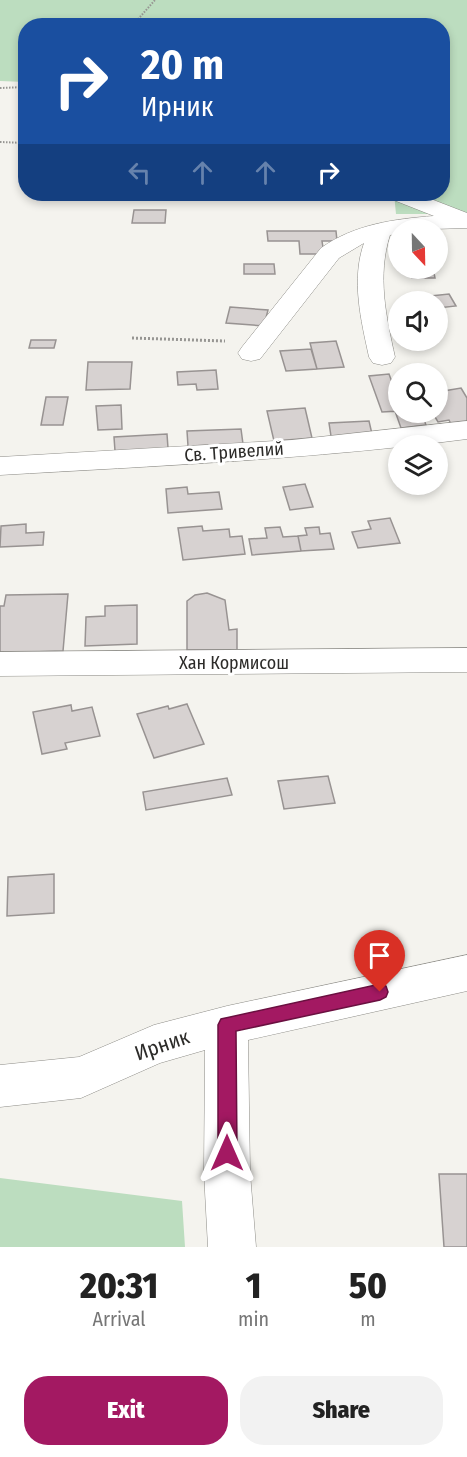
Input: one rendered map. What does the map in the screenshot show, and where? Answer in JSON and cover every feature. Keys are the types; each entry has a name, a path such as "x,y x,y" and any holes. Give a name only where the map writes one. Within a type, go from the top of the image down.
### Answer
{"street":[{"path":"417,201 467,221"},
{"path":"257,347 330,253 341,243 380,231 467,221"},
{"path":"380,231 372,251 369,272 374,319 382,357"},
{"name":"Св. Тривелий","path":"0,466 248,452 347,444 467,430"},
{"name":"Хан Кормисош","path":"0,664 467,660"},
{"name":"Ирник","path":"0,1086 81,1077 154,1045 227,1025 467,973"},
{"path":"227,1025 227,1173 232,1247"}],"path":[{"path":"139,18 155,0"},
{"path":"0,88 18,87"},
{"path":"0,142 18,143"},
{"path":"132,338 257,347"}],"green space":[{"path":"0,0 467,0 467,214 396,214 395,201 450,201 450,18 18,18 18,82 0,81"},
{"path":"0,1178 182,1201 185,1247 0,1247"}],"building":[{"path":"134,210 166,210 165,223 132,223"},
{"path":"267,231 336,231 337,241 322,241 324,254 300,254 299,241 268,241"},
{"path":"244,264 274,264 275,274 244,274"},
{"path":"449,294 456,306 448,307"},
{"path":"230,307 268,310 264,326 226,323"},
{"path":"31,340 56,340 54,348 29,348"},
{"path":"336,341 344,367 317,369 310,343"},
{"path":"311,349 317,369 286,371 280,351"},
{"path":"88,362 132,362 130,389 86,390"},
{"path":"216,370 218,389 197,390 196,384 178,385 177,372"},
{"path":"388,374 388,412 382,412 369,376"},
{"path":"461,388 467,398 467,424 452,426 448,420 448,390"},
{"path":"46,397 68,397 63,425 41,425"},
{"path":"121,405 122,429 98,430 96,406"},
{"path":"305,408 312,438 274,441 267,411"},
{"path":"369,421 372,434 331,436 329,423"},
{"path":"399,423 425,423 426,425 401,428"},
{"path":"241,429 243,444 188,446 187,431"},
{"path":"167,434 168,448 115,451 114,437"},
{"path":"305,484 313,507 290,510 283,487"},
{"path":"187,487 188,494 219,492 222,509 168,513 166,489"},
{"path":"390,518 400,543 358,548 352,532 371,529 368,521"},
{"path":"26,524 26,533 44,532 43,545 0,547 1,526"},
{"path":"202,526 203,531 229,529 230,537 242,536 245,554 183,560 178,528"},
{"path":"280,527 283,537 298,536 301,551 252,555 249,539 267,538 265,528"},
{"path":"319,527 320,534 330,533 334,549 301,551 298,536 307,535 305,528"},
{"path":"207,593 225,600 229,630 237,629 237,650 187,650 187,601 195,595"},
{"path":"68,594 63,651 0,653 0,606 4,606 6,595"},
{"path":"137,605 137,644 85,646 86,617 105,616 105,606"},
{"path":"187,704 204,744 154,758 137,714"},
{"path":"71,705 72,711 92,707 100,736 65,743 67,749 42,754 33,712"},
{"path":"328,776 335,803 284,809 278,781"},
{"path":"227,778 232,795 146,810 143,792"},
{"path":"54,874 54,913 7,916 8,877"},
{"path":"439,1174 467,1174 467,1247 444,1247"}],"route":[{"path":"227,1153 227,1025 380,992"}]}
